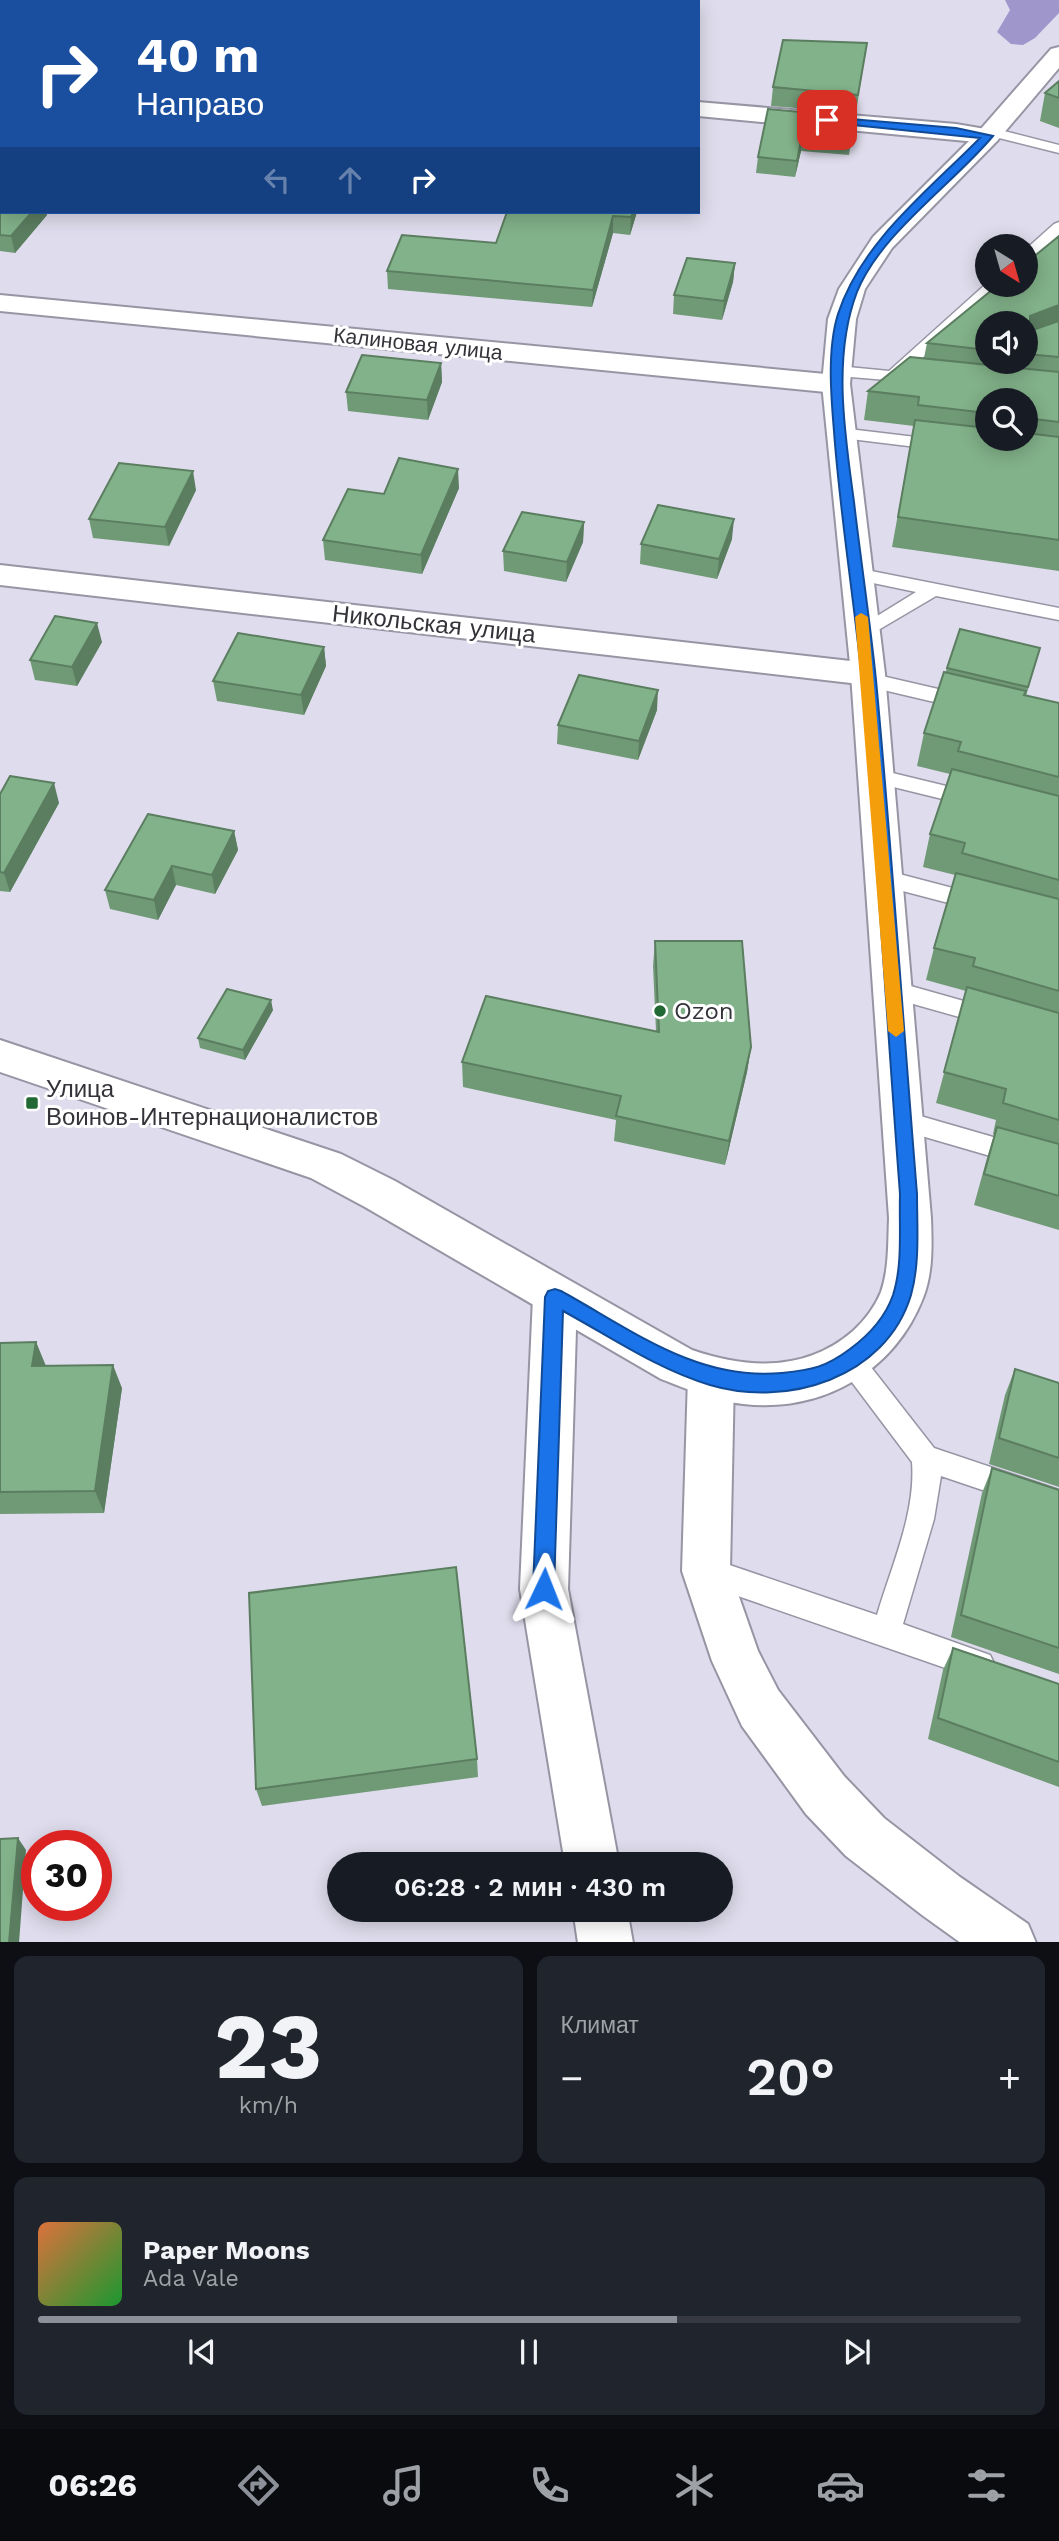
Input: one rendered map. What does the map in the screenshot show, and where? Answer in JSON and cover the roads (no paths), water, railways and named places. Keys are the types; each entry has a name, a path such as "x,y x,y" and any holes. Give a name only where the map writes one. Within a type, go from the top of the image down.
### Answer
{"street":[{"path":"0,1056 326,1166 380,1194 677,1365 711,1377 746,1384 808,1379 835,1371 875,1341 889,1321 901,1296 910,1241 868,677 840,433 837,378 842,319 852,289 882,243 990,134 1059,54"},
{"path":"700,109 990,134"},
{"name":"Калиновая улица","path":"0,303 837,378"},
{"name":"Никольская улица","path":"0,575 868,677"},
{"path":"555,1297 544,1589 590,1852"},
{"path":"711,1377 706,1571 737,1661 760,1708 817,1784 865,1837 941,1896 1009,1942"},
{"path":"602,1922 606,1942"}],"lane":[{"path":"990,134 1059,149"},
{"path":"1038,246 1059,227"},
{"path":"893,376 980,298"},
{"path":"998,388 1003,374"},
{"path":"837,378 893,376 933,381"},
{"path":"840,433 963,448"},
{"path":"856,574 1059,614"},
{"path":"863,633 934,589"},
{"path":"868,677 977,706"},
{"path":"876,776 992,804"},
{"path":"884,878 998,908"},
{"path":"893,990 1011,1023"},
{"path":"903,1121 1059,1166"},
{"path":"851,1361 925,1458 928,1480 920,1519 886,1633"},
{"path":"925,1458 1059,1503"},
{"path":"706,1571 1010,1675"}],"place":[{"name":"Ozon","path":"660,1011"},
{"name":"Улица Воинов-Интернационалистов","path":"32,1103"}]}
